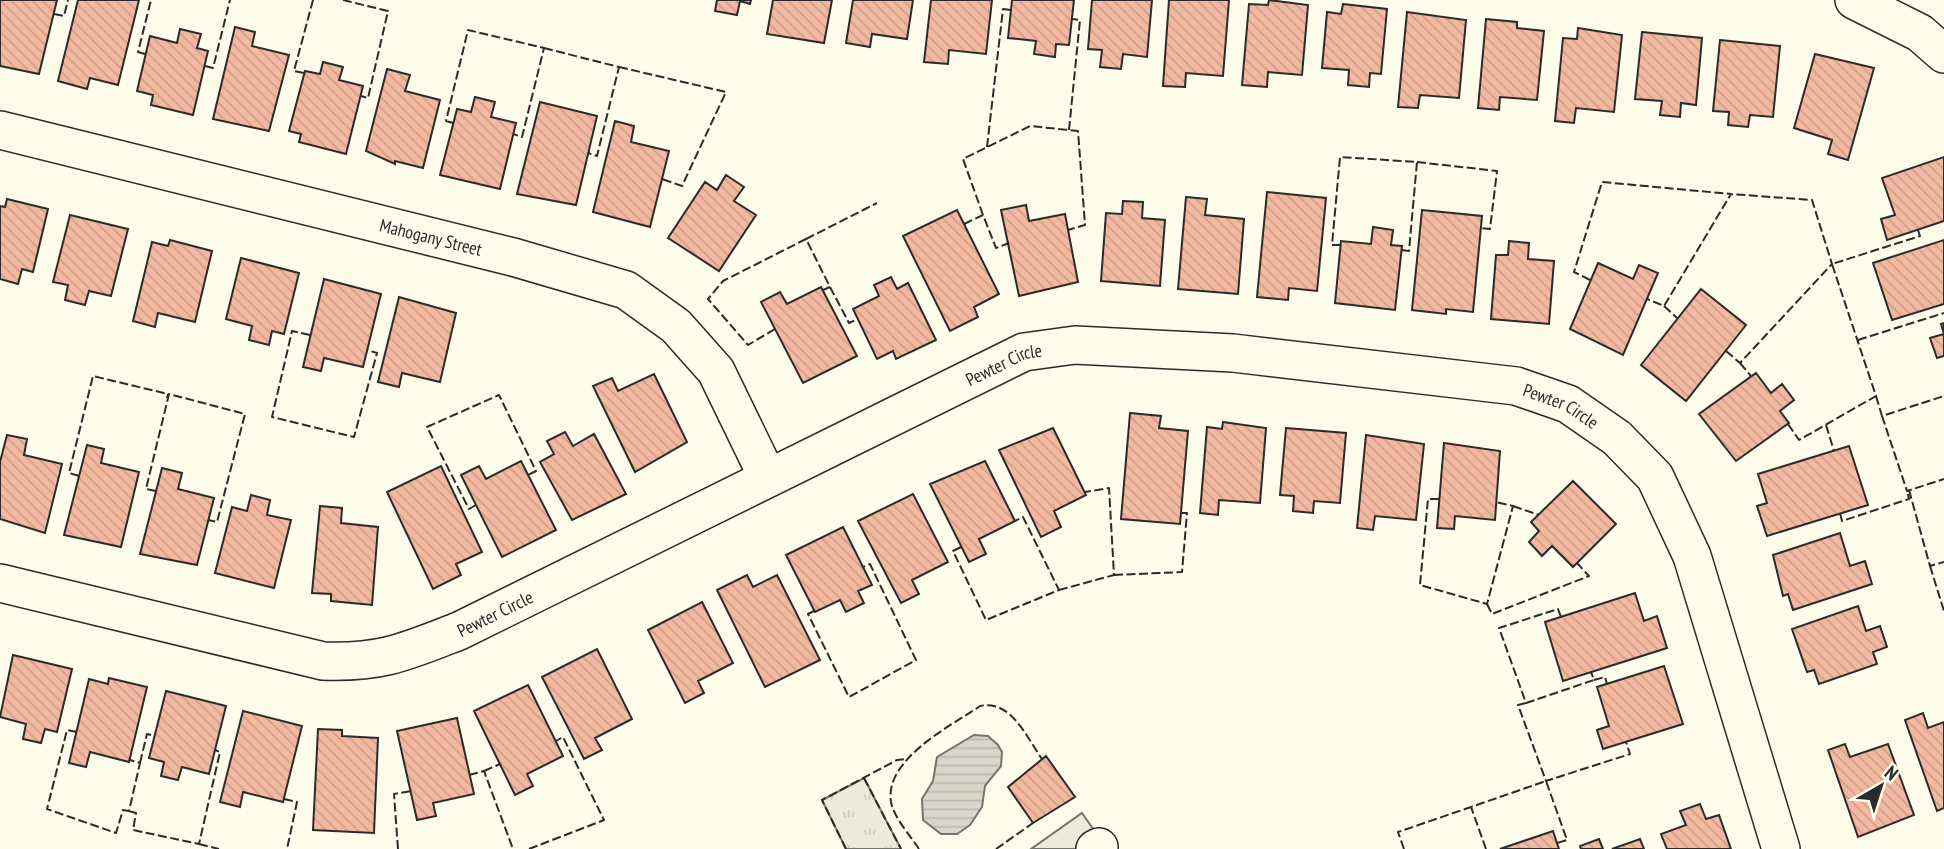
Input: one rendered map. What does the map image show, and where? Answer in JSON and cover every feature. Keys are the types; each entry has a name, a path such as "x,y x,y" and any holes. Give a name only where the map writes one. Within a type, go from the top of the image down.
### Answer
{"street":[{"path":"1854,0 1920,33 1944,54"},
{"name":"Mahogany Street","path":"0,130 513,257 626,290 676,326 716,371 768,478"},
{"name":"Pewter Circle","path":"0,583 323,661 362,662 393,657 459,631 1024,352 1075,345 1233,352 1516,386 1568,404 1617,438 1656,477 1692,556 1781,849"}],"green space":[{"path":"864,778 901,849 846,849 822,800"}],"shaded area":[{"path":"974,735 988,736 998,745 1002,752 1001,766 985,786 982,807 970,825 957,834 941,834 923,820 922,799 933,781 937,757"},
{"path":"1082,813 1107,849 1031,849"}],"building":[{"path":"0,0 57,0 39,74 0,66"},
{"path":"78,0 139,0 118,85 90,78 87,89 58,81"},
{"path":"717,0 751,0 750,4 740,1 737,15 715,11"},
{"path":"773,0 832,0 824,43 767,34"},
{"path":"853,0 913,0 907,39 872,34 870,47 846,43"},
{"path":"931,0 992,0 986,54 949,50 948,64 924,62"},
{"path":"1012,0 1074,0 1069,45 1056,44 1055,57 1034,54 1036,41 1008,38"},
{"path":"1092,0 1152,0 1147,57 1123,54 1121,69 1100,67 1102,50 1088,49"},
{"path":"1169,0 1229,0 1223,76 1186,73 1185,87 1163,86"},
{"path":"1269,0 1308,5 1302,75 1268,72 1267,87 1242,85 1249,4 1268,5"},
{"path":"1343,4 1387,9 1381,74 1370,73 1369,87 1348,85 1349,70 1322,68 1327,12 1341,14"},
{"path":"1407,12 1466,20 1459,98 1420,95 1418,108 1398,107"},
{"path":"1486,19 1517,22 1517,28 1544,31 1537,100 1500,97 1499,110 1478,108"},
{"path":"235,27 255,32 252,46 289,55 269,131 213,119"},
{"path":"1578,28 1622,35 1614,112 1576,108 1574,123 1555,121 1563,38 1577,39"},
{"path":"180,29 201,34 197,48 208,51 193,115 151,105 153,95 137,91 150,36 177,43"},
{"path":"1642,32 1702,38 1696,105 1681,103 1680,117 1660,115 1662,101 1635,99"},
{"path":"1720,40 1780,46 1773,117 1750,115 1748,127 1728,125 1729,112 1713,111"},
{"path":"1815,54 1874,68 1848,160 1828,154 1832,140 1794,128"},
{"path":"323,62 343,67 339,80 363,86 346,154 299,142 301,134 289,131 305,71 320,74"},
{"path":"387,69 410,75 405,91 440,100 423,168 395,161 395,164 366,151"},
{"path":"475,97 495,102 491,117 516,123 500,189 440,175 457,109 471,112"},
{"path":"540,102 597,116 576,205 517,194"},
{"path":"615,121 634,126 631,142 669,151 650,227 593,212"},
{"path":"1944,157 1944,221 1887,240 1881,219 1895,215 1882,178"},
{"path":"726,175 744,187 734,201 756,215 719,271 668,238 705,182 717,190"},
{"path":"1267,192 1326,198 1317,291 1289,288 1288,300 1257,297"},
{"path":"1186,197 1207,199 1205,215 1244,219 1238,294 1178,289"},
{"path":"7,199 48,209 33,272 22,269 18,284 0,279 0,206 5,207"},
{"path":"1123,201 1143,202 1142,218 1165,220 1160,286 1101,281 1106,213 1122,214"},
{"path":"1026,205 1029,221 1065,214 1078,282 1019,296 1001,210"},
{"path":"957,210 999,294 974,307 978,317 950,331 903,236"},
{"path":"1422,210 1482,216 1473,312 1446,309 1446,314 1412,310"},
{"path":"70,215 128,229 111,296 89,291 85,305 65,300 68,285 53,282"},
{"path":"1373,227 1393,230 1391,245 1402,246 1395,310 1335,303 1341,241 1371,244"},
{"path":"170,240 212,251 195,322 158,313 155,327 133,321 152,242 168,246"},
{"path":"1944,240 1944,304 1892,320 1873,263"},
{"path":"1509,241 1529,243 1528,259 1554,261 1549,324 1491,319 1496,255 1508,255"},
{"path":"241,258 299,273 284,334 272,331 269,345 249,340 252,326 226,319"},
{"path":"1598,263 1633,279 1639,265 1658,273 1623,355 1570,329"},
{"path":"891,277 897,289 908,283 936,340 896,359 893,351 877,359 853,309 879,296 874,285"},
{"path":"324,279 381,294 363,367 324,358 321,371 303,367"},
{"path":"821,287 857,356 803,383 761,302 780,292 787,304"},
{"path":"1701,289 1746,325 1686,401 1641,365"},
{"path":"399,297 456,313 440,382 402,373 399,387 378,382"},
{"path":"1944,334 1944,356 1937,358 1930,338"},
{"path":"1756,373 1771,393 1782,384 1794,400 1780,411 1789,423 1736,461 1699,414"},
{"path":"654,374 687,442 635,472 593,386 612,378 618,391"},
{"path":"1130,413 1161,416 1159,428 1188,431 1180,524 1121,519"},
{"path":"1223,422 1266,428 1260,503 1219,500 1218,515 1200,513 1207,427 1222,429"},
{"path":"1053,428 1086,495 1054,511 1061,527 1041,537 999,450"},
{"path":"1286,428 1346,433 1340,503 1314,501 1313,513 1293,511 1294,496 1280,495"},
{"path":"565,432 573,446 594,434 626,494 572,520 540,462 554,454 547,441"},
{"path":"7,435 27,439 24,455 62,464 45,533 0,519 0,462"},
{"path":"1366,435 1424,444 1416,520 1375,516 1373,530 1357,528"},
{"path":"1444,443 1500,451 1495,520 1455,516 1454,529 1437,528"},
{"path":"87,445 104,449 101,463 139,472 121,547 64,535"},
{"path":"1849,446 1868,505 1767,536 1757,506 1767,503 1758,474"},
{"path":"521,461 556,530 502,557 461,475 479,466 486,479"},
{"path":"985,461 1015,521 979,539 986,554 969,562 930,484"},
{"path":"441,466 482,552 456,564 461,575 433,589 387,492"},
{"path":"162,468 182,473 178,489 214,498 197,565 140,554"},
{"path":"1573,481 1616,524 1573,567 1552,546 1542,556 1529,542 1539,531 1531,522"},
{"path":"913,494 948,562 912,580 919,594 901,603 858,521"},
{"path":"251,495 270,500 267,515 291,520 274,588 215,573 232,507 247,511"},
{"path":"320,506 342,508 341,523 378,527 372,605 331,601 331,594 312,593"},
{"path":"843,527 872,585 858,591 864,603 846,612 840,600 815,612 786,555"},
{"path":"1840,533 1850,566 1865,561 1872,584 1793,610 1788,594 1783,596 1773,555"},
{"path":"747,575 753,587 777,575 820,660 765,687 717,590"},
{"path":"1635,593 1644,621 1657,616 1667,648 1563,681 1545,622"},
{"path":"702,602 733,663 698,681 704,693 685,703 648,630"},
{"path":"1858,606 1866,631 1880,626 1887,647 1873,652 1877,664 1819,684 1814,670 1807,672 1792,629"},
{"path":"597,649 632,719 595,738 602,750 584,759 542,677"},
{"path":"13,655 72,669 57,732 45,729 41,743 23,739 26,724 0,717"},
{"path":"1664,666 1683,724 1603,749 1597,730 1609,726 1597,687"},
{"path":"109,678 147,687 129,762 90,752 86,767 69,763 89,679 108,684"},
{"path":"528,685 563,756 527,774 533,786 515,795 474,711"},
{"path":"166,691 226,706 209,774 182,767 178,780 161,776 164,762 149,758"},
{"path":"243,711 302,726 283,802 243,792 240,807 220,802"},
{"path":"1923,713 1928,728 1944,722 1944,808 1937,811 1905,720"},
{"path":"457,718 474,794 433,803 436,816 417,820 397,731"},
{"path":"318,729 342,730 342,736 378,738 374,833 313,830"},
{"path":"1845,744 1850,757 1888,744 1914,815 1858,837 1828,750"},
{"path":"1046,756 1075,797 1033,823 1008,787"},
{"path":"1700,804 1706,819 1719,815 1731,849 1667,849 1661,834 1686,825 1680,811"},
{"path":"1553,831 1559,849 1500,849"},
{"path":"1599,839 1603,849 1581,849 1580,846"},
{"path":"1640,839 1644,849 1612,849"}],"fence":[{"path":"54,14 64,16 68,0"},
{"path":"145,54 138,52 151,0"},
{"path":"205,66 213,68 230,0"},
{"path":"304,73 294,71 313,0"},
{"path":"343,0 388,11 368,98 361,96"},
{"path":"987,147 1003,9 1011,10"},
{"path":"1069,130 1080,20 1072,19"},
{"path":"453,123 446,121 468,30 544,48 522,137 513,134"},
{"path":"544,48 619,67 597,156 588,153"},
{"path":"619,67 726,92 682,186 662,179"},
{"path":"983,215 963,159 1030,126 1078,131 1085,225 1068,230"},
{"path":"1341,245 1332,245 1340,157 1417,162 1409,251 1401,250"},
{"path":"1417,162 1497,171 1490,229 1481,228"},
{"path":"1590,280 1574,272 1602,182 1731,194 1664,306 1647,299"},
{"path":"1726,351 1740,363 1832,264 1812,200 1731,194"},
{"path":"806,239 877,203"},
{"path":"964,224 983,215 996,248 1009,243"},
{"path":"1788,424 1799,440 1876,396 1832,264 1920,236 1918,230"},
{"path":"775,329 748,345 708,299 723,281 806,239 830,287 823,290"},
{"path":"830,287 849,323 858,319"},
{"path":"1664,306 1677,318"},
{"path":"1858,340 1944,313"},
{"path":"310,335 292,331 272,417 354,437 377,353 367,350"},
{"path":"1740,363 1751,376"},
{"path":"79,476 69,473 93,376 168,394 167,398"},
{"path":"156,491 146,489 169,394 245,414 217,522 208,520"},
{"path":"476,505 469,509 427,427 499,395 536,471 528,475"},
{"path":"1876,396 1882,416 1944,396"},
{"path":"1882,416 1907,491 1944,479"},
{"path":"1826,425 1834,451"},
{"path":"1059,590 1114,575 1109,488 1085,492"},
{"path":"1909,490 1930,566 1944,562"},
{"path":"1840,513 1842,521 1909,499 1908,494"},
{"path":"1439,499 1428,499 1420,585 1487,604 1513,506 1496,502"},
{"path":"1513,506 1539,515"},
{"path":"1114,575 1182,572 1187,513 1181,513"},
{"path":"961,547 953,551 986,620 1059,590 1023,517 1015,521"},
{"path":"1487,604 1492,614 1589,576 1577,563"},
{"path":"814,611 808,614 849,697 916,660 870,564 863,567"},
{"path":"1930,566 1944,611"},
{"path":"1561,617 1558,609 1499,628 1526,703 1594,680 1591,672"},
{"path":"1594,680 1605,677 1607,684"},
{"path":"1526,703 1518,705 1546,781 1630,754 1626,742"},
{"path":"919,849 893,808 892,786 908,758 937,734 980,706 991,705 1001,708 1017,722 1042,759"},
{"path":"77,732 67,730 47,809 116,833 123,810 129,811 140,763 130,760"},
{"path":"140,763 147,734 155,736"},
{"path":"529,849 604,820 563,737 556,741"},
{"path":"129,811 136,813 133,830 199,844 220,752 215,750"},
{"path":"846,849 822,800 897,760 907,759"},
{"path":"484,771 500,764"},
{"path":"469,775 484,771 513,849"},
{"path":"864,778 901,849"},
{"path":"1486,849 1471,807 1546,781 1567,840 1557,843"},
{"path":"398,849 394,794 411,791"},
{"path":"284,799 297,802 287,849"},
{"path":"1404,849 1398,832 1471,807"},
{"path":"996,849 1033,823"},
{"path":"199,844 219,849"}]}
